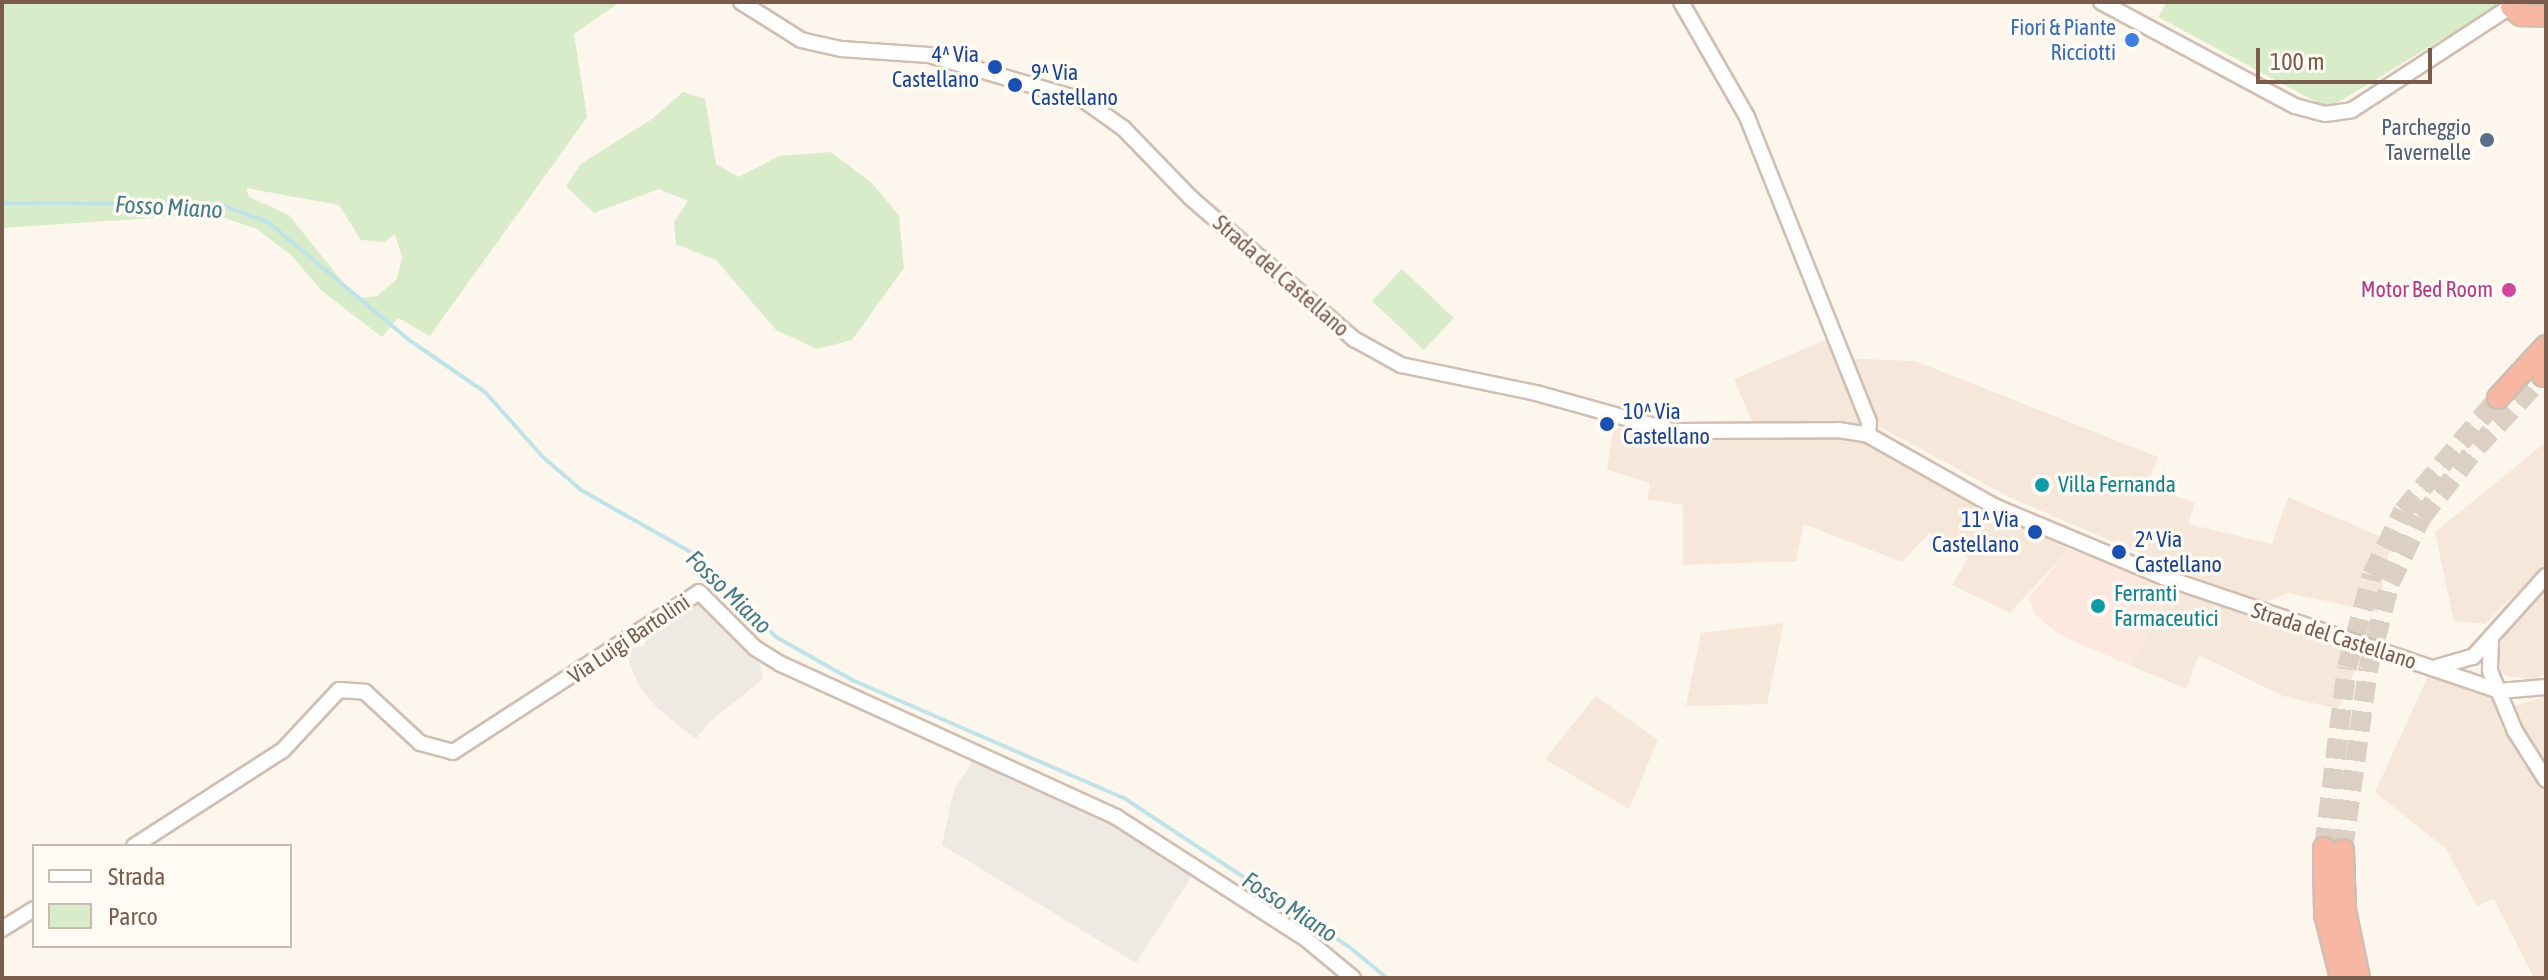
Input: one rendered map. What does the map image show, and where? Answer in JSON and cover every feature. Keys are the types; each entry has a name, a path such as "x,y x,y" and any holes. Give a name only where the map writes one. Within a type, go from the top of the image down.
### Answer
{"highway":[{"path":"2514,4 2521,15 2546,16"},
{"path":"2498,398 2546,346"},
{"path":"2341,978 2325,914 2334,849 2359,978"}],"street":[{"name":"Strada del Castellano","path":"741,2 801,40 841,49 929,55 1085,101 1123,128 1191,198 1354,339 1401,365 1536,393 1663,429 1868,435 2033,524 2163,577 2499,691 2546,687"},
{"path":"1681,2 1747,117 1869,422 1868,435"},
{"path":"2101,2 2308,113 2325,114 2352,110 2514,4"},
{"path":"2429,668 2464,662 2491,638 2546,576"},
{"name":"Via Luigi Bartolini","path":"137,844 283,750 339,690 365,692 428,749 453,752 699,592 755,648 781,664 1116,817 1306,939 1353,978"},
{"path":"2491,638 2490,671 2515,731 2546,780"},
{"path":"2,929 32,910"}],"shaded area":[{"path":"1829,338 1838,358 1915,361 2158,457 2147,486 2195,503 2188,524 2272,544 2288,497 2391,541 2377,612 2288,593 2259,605 2007,496 1877,425 1754,427 1734,379"},
{"path":"1614,426 1660,434 1825,437 1870,444 1989,512 2069,549 2010,613 1952,585 1968,558 1929,533 1902,562 1804,524 1796,561 1683,565 1683,505 1647,499 1650,483 1607,470"},
{"path":"2546,442 2546,565 2485,624 2454,621 2435,532"},
{"path":"2069,549 2176,588 2129,665 2058,634 2034,613 2029,597"},
{"path":"2176,588 2362,654 2338,709 2283,696 2199,655 2186,689 2129,665"},
{"path":"2546,589 2546,674 2533,679 2506,676 2494,663 2496,645"},
{"path":"701,603 759,661 763,679 708,723 696,739 657,708 639,686 624,649 644,646 648,632 688,605"},
{"path":"1784,623 1767,704 1686,706 1701,633"},
{"path":"2428,676 2496,700 2546,789 2546,978 2534,978 2494,899 2477,906 2446,849 2375,792"},
{"path":"1596,696 1658,740 1629,809 1545,759"},
{"path":"2546,696 2546,774 2517,734 2511,707"},
{"path":"974,759 1110,821 1192,876 1136,963 942,845 954,790"}],"green space":[{"path":"2,2 620,2 574,34 587,117 430,336 398,318 382,337 322,291 291,255 257,229 225,218 199,215 2,228","holes":["246,188 339,205 361,240 384,242 395,234 402,257 397,279 377,296 362,298 345,285 289,215 249,197"]},
{"path":"2167,2 2503,2 2337,103 2324,106 2158,17"},
{"path":"683,92 705,99 716,164 739,177 779,156 831,152 873,184 899,216 904,268 852,340 817,349 776,330 716,260 676,244 674,222 688,201 659,189 594,213 566,186 581,164 652,119"},
{"path":"1402,269 1454,318 1424,350 1372,301"}],"waterway":[{"name":"Fosso Miano","path":"2,203 219,204 268,222 409,340 485,392 543,457 581,490 696,555 776,637 852,680 1124,798 1348,946 1387,978"}],"tunnel":[{"path":"2343,850 2368,669 2390,583 2421,518 2477,447 2543,376"},
{"path":"2324,848 2347,667 2372,575 2403,511 2498,398"}],"place":[{"name":"Fiori & Piante Ricciotti","path":"2132,40"},
{"name":"4^ Via Castellano","path":"995,67"},
{"name":"9^ Via Castellano","path":"1015,85"},
{"name":"Parcheggio Tavernelle","path":"2487,140"},
{"name":"Motor Bed Room","path":"2509,290"},
{"name":"10^ Via Castellano","path":"1607,424"},
{"name":"Villa Fernanda","path":"2042,485"},
{"name":"11^ Via Castellano","path":"2035,532"},
{"name":"2^ Via Castellano","path":"2119,552"},
{"name":"Ferranti Farmaceutici","path":"2098,606"}]}
